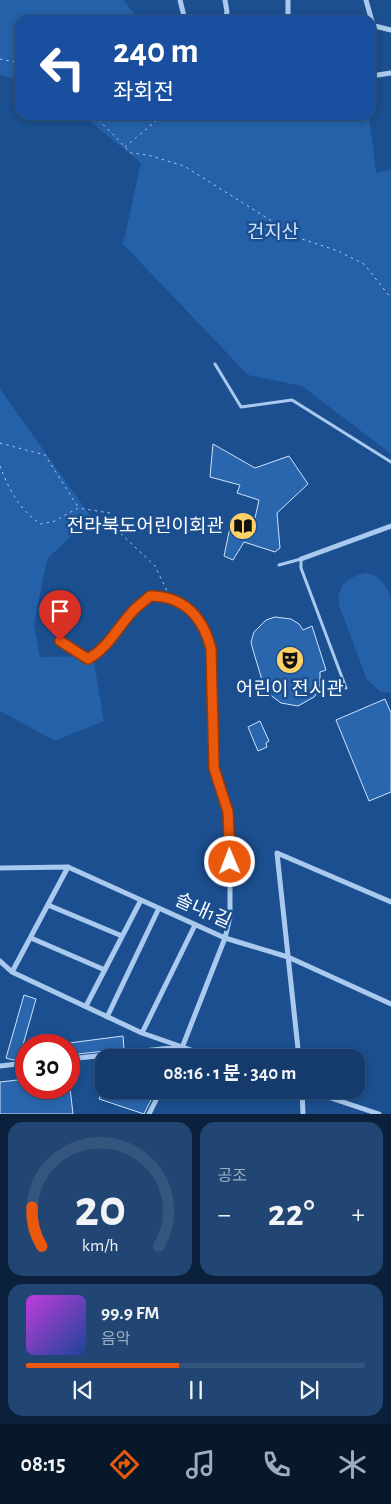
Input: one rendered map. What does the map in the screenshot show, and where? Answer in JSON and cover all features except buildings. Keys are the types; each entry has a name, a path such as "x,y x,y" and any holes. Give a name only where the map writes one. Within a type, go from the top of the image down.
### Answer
{"street":[{"path":"180,0 184,15"},
{"path":"225,0 226,15"},
{"path":"288,0 288,15"},
{"path":"366,0 370,15"},
{"path":"376,26 391,30"},
{"path":"376,75 391,73"},
{"path":"301,559 391,526"},
{"path":"60,641 88,659 100,652 118,632 132,611 150,596 172,598 181,602 197,618 208,635 211,649 214,768 228,812 230,917 225,938 182,1049"},
{"path":"297,1049 277,853 391,902"},
{"path":"12,972 68,867"},
{"name":"솔내1길","path":"0,868 68,867 225,938 288,957 391,1004"},
{"path":"86,1006 141,900"},
{"path":"48,905 122,936"},
{"path":"107,1017 159,908"},
{"path":"142,1032 195,925"},
{"path":"31,938 104,970"},
{"path":"0,961 12,972 107,1017 142,1032 191,1049"},
{"path":"80,1058 183,1046"},
{"path":"0,1066 15,1065"},
{"path":"149,1114 156,1099"},
{"path":"303,1099 304,1114"},
{"path":"334,1099 379,1114"}],"lane":[{"path":"215,364 242,407 292,400 391,462"},
{"path":"279,565 301,559 301,568 346,688"}],"path":[{"path":"0,59 15,62"},
{"path":"99,120 131,153 148,155 184,166 299,238 338,251 364,264 391,298"},
{"path":"125,148 157,120"},
{"path":"0,443 44,455 78,508"},
{"path":"0,466 7,486 25,510 41,524 55,521 78,508 110,513 117,530 155,566 161,576 162,584 172,598"}],"green space":[{"path":"0,0 124,0 134,15 15,15 15,79 0,75"},
{"name":"건지산","path":"88,120 370,120 376,173 391,170 391,454 302,386 248,375 123,244 141,163"},
{"path":"0,389 91,517 47,559 34,624 40,657 93,656 104,721 55,741 0,711"},
{"path":"367,573 376,576 382,582 391,598 391,693 381,692 367,680 339,605 340,592 345,583 354,576"}],"place":[{"name":"전라북도어린이회관","path":"243,526"},
{"name":"어린이 전시관","path":"290,660"}],"route":[{"path":"60,641 88,659 100,652 118,632 132,611 150,596 166,596 181,602 197,618 208,635 211,649 214,768 228,812 230,862"}]}
